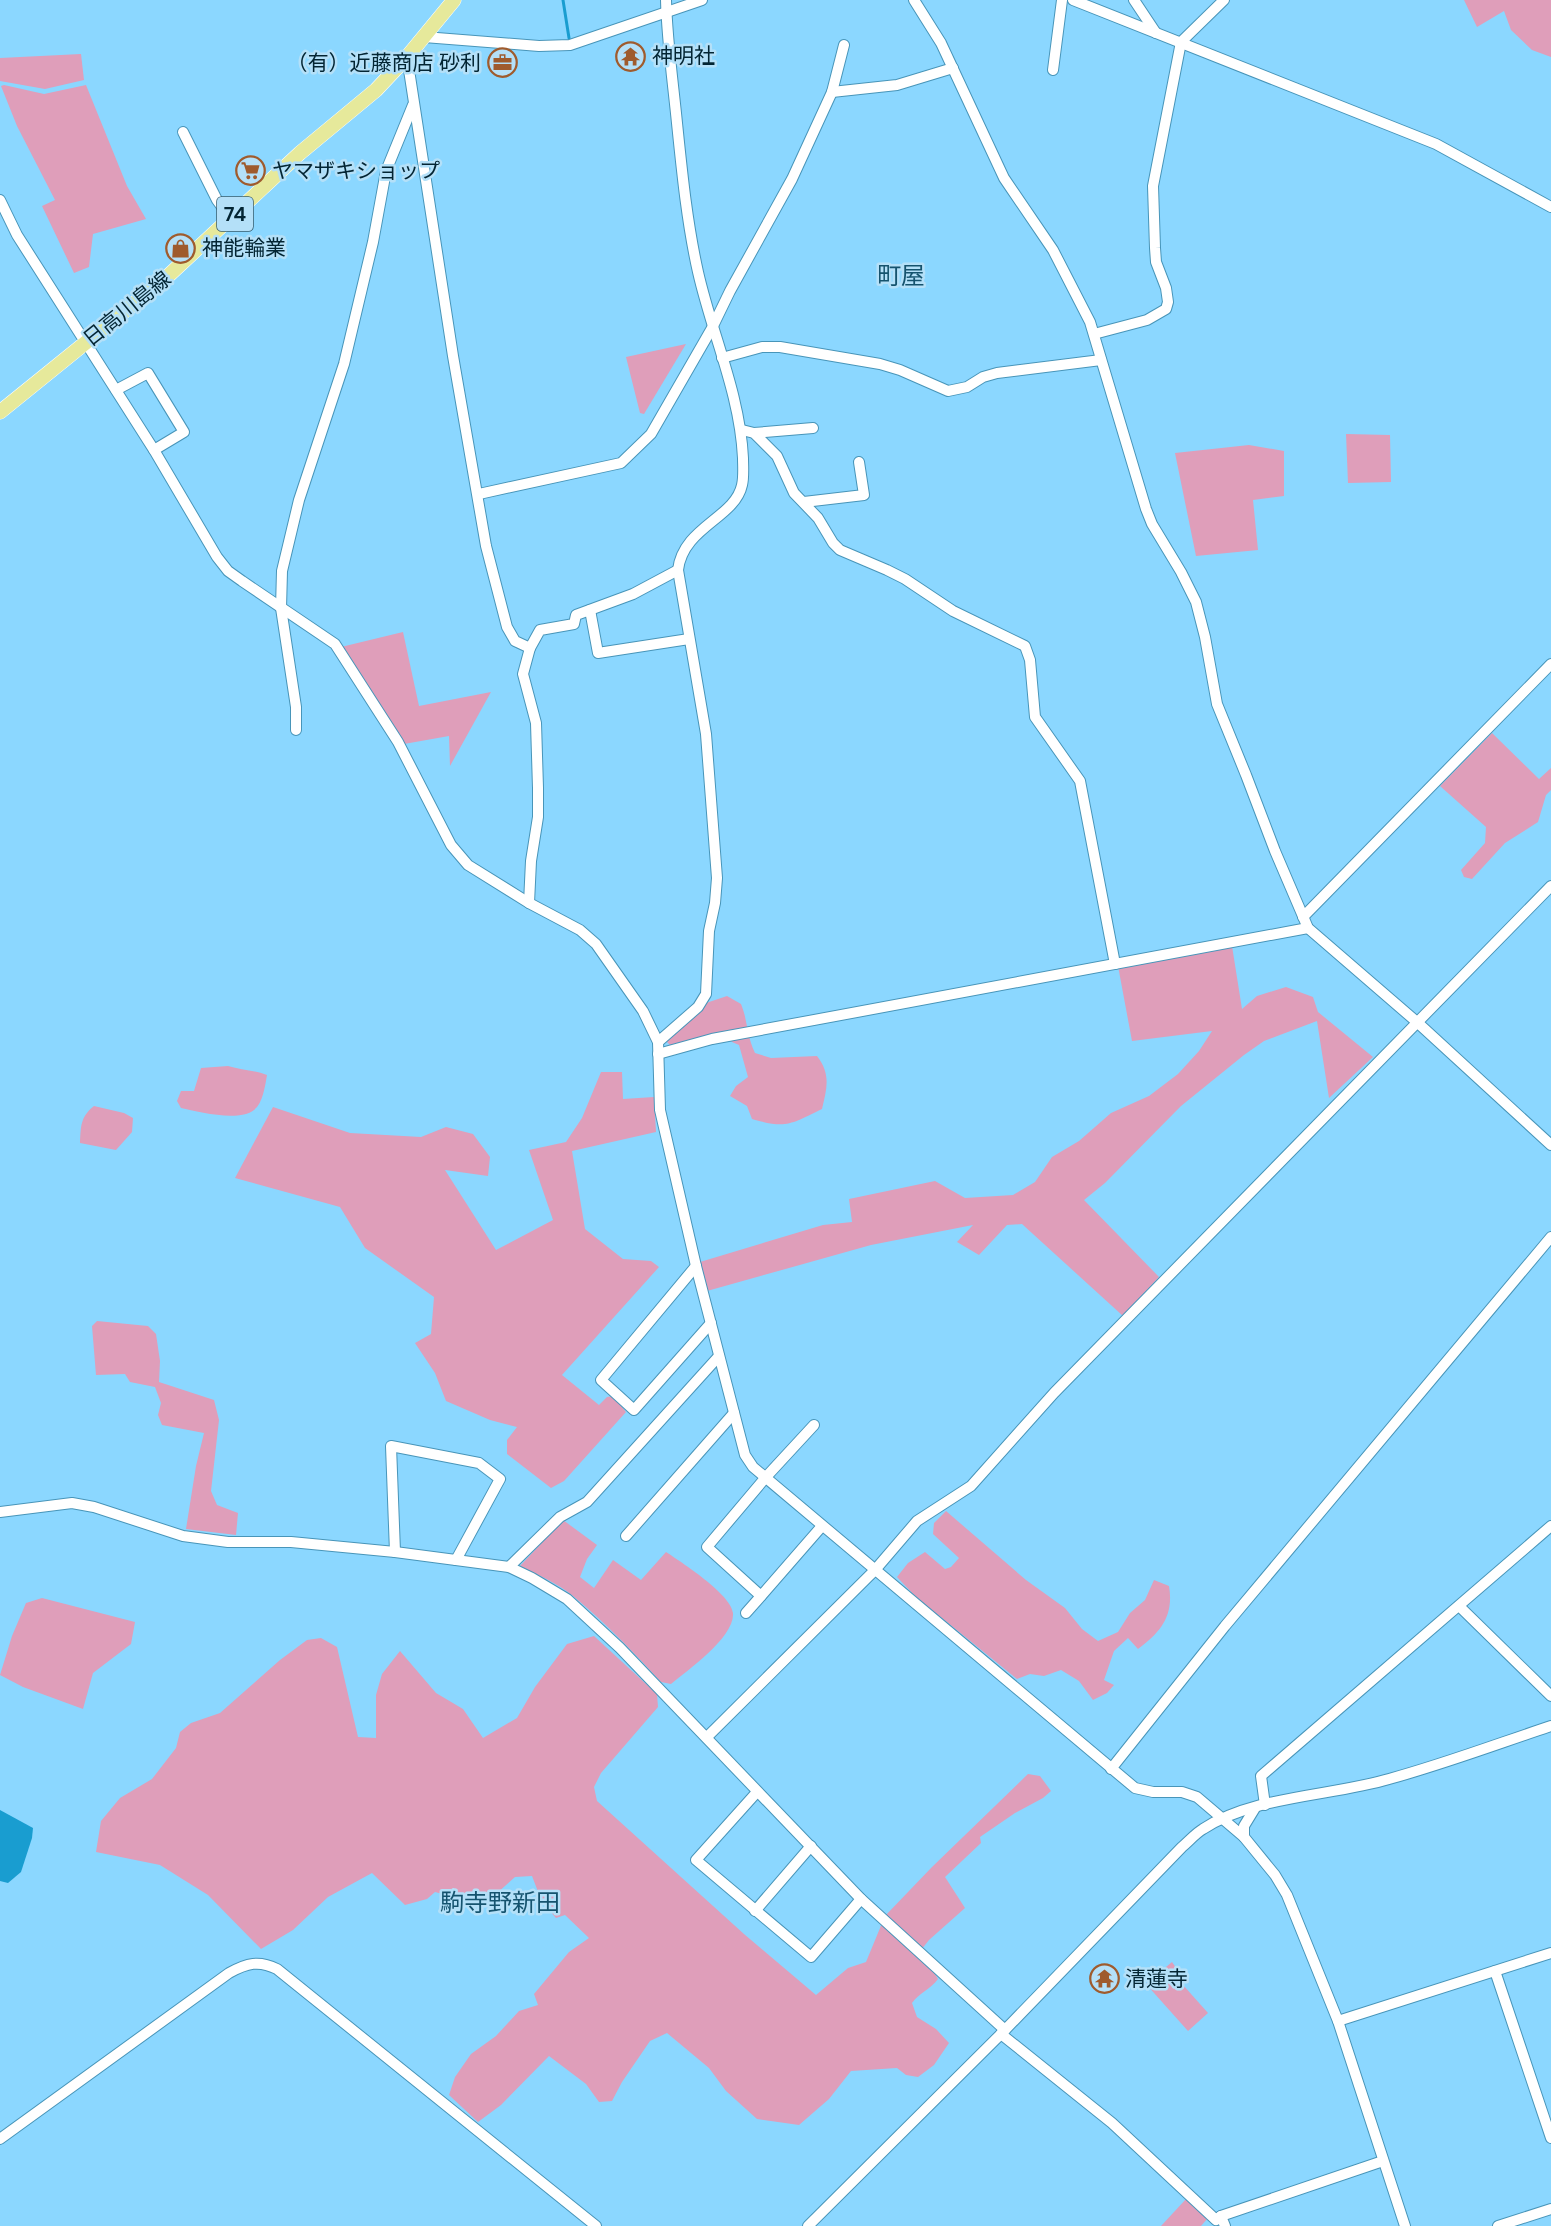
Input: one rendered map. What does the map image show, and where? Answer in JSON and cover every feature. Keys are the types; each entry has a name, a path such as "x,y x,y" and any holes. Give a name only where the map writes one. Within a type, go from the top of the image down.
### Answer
{"main road":[{"name":"日高川島線","path":"0,412 168,276 300,153 376,90 407,57 454,0"}],"street":[{"path":"658,1042 698,1007 706,994 709,931 717,878 706,735 678,570 683,551 695,535 737,497 742,486 742,430 697,271 689,218 666,0"},
{"path":"424,37 539,46 570,45 702,0"},
{"path":"914,0 941,43 1004,178 1053,250 1094,333 1149,516 1196,602 1217,704 1308,928 1418,1023 1551,1145"},
{"path":"1053,70 1062,0"},
{"path":"1073,0 1436,144 1551,207"},
{"path":"1134,0 1156,33"},
{"path":"1094,333 1147,320 1166,309 1168,302 1156,262 1153,186 1181,42 1224,0"},
{"path":"479,494 621,463 651,434 712,328 792,179 832,92 844,45"},
{"path":"407,57 453,356 479,494 486,546 507,627 515,641 530,648"},
{"path":"832,92 897,85 953,68"},
{"path":"296,730 296,707 281,608 282,571 299,500 344,364 373,242 386,171 413,105"},
{"path":"183,132 217,200 231,218"},
{"path":"0,200 17,235 87,342 217,557 228,571 336,644 398,742 451,845 468,865 529,903 580,930 596,944 643,1011 658,1042 660,1110 696,1266 745,1455 753,1467 1135,1788 1153,1792 1182,1792 1197,1797 1244,1837 1275,1875 1287,1895 1338,2021 1405,2226"},
{"path":"722,358 762,347 780,347 880,364 900,370 948,391 967,387 983,377 997,373 1101,360"},
{"path":"116,390 148,373 184,432 154,450"},
{"path":"742,430 754,433 813,428"},
{"path":"754,433 777,456 794,493 818,518 833,543 840,550 896,574 953,611 1025,646 1030,660 1035,717 1080,781 1115,964"},
{"path":"804,502 864,495 859,462"},
{"path":"529,903 531,861 538,817 536,723 523,674 530,648 540,630 574,624 576,615 633,594 678,570"},
{"path":"590,610 598,653 689,639"},
{"path":"1303,917 1551,664"},
{"path":"707,1737 875,1570 917,1521 970,1486 1054,1392 1551,886"},
{"path":"658,1054 712,1039 1308,928"},
{"path":"1111,1769 1225,1626 1551,1237"},
{"path":"696,1266 601,1380 634,1410 711,1323"},
{"path":"509,1567 560,1517 587,1502 719,1356"},
{"path":"626,1536 734,1413"},
{"path":"761,1596 707,1547 814,1425"},
{"path":"395,1552 390,1446 479,1463 500,1479 456,1560"},
{"path":"0,1512 72,1503 94,1507 183,1536 205,1540 291,1542 395,1552 509,1567 567,1599 620,1648 861,1899 1003,2032 1113,2123 1218,2222 1383,2161"},
{"path":"746,1613 822,1526"},
{"path":"1244,1837 1244,1826 1260,1806 1261,1776 1551,1526"},
{"path":"1459,1606 1551,1696"},
{"path":"808,2226 1202,1829 1222,1819 1260,1806 1358,1788 1391,1779 1551,1726"},
{"path":"757,1792 696,1860 811,1957 861,1899"},
{"path":"754,1911 811,1846"},
{"path":"1338,2021 1551,1953"},
{"path":"0,2139 229,1973 249,1963 259,1963 277,1969 596,2226"},
{"path":"1495,1971 1551,2138"},
{"path":"1498,2226 1551,2209"}],"shaded area":[{"path":"1464,0 1551,0 1551,57 1532,50 1511,30 1504,11 1477,27"},
{"path":"81,54 84,80 45,89 0,81 0,58"},
{"path":"86,85 127,186 146,219 93,234 89,267 74,273 42,206 55,200 17,126 1,86 44,94"},
{"path":"686,344 644,414 640,413 626,357"},
{"path":"1346,434 1390,435 1391,482 1348,483"},
{"path":"1249,445 1284,451 1284,496 1253,500 1258,550 1196,556 1175,453"},
{"path":"403,632 419,706 491,692 450,766 449,736 404,744 341,647"},
{"path":"1492,733 1539,779 1551,768 1551,790 1546,795 1538,822 1505,843 1472,879 1464,877 1461,870 1485,843 1486,827 1440,786"},
{"path":"1232,946 1242,1009 1257,996 1286,987 1313,997 1318,1012 1373,1057 1329,1098 1317,1021 1264,1041 1181,1106 1105,1183 1084,1200 1159,1277 1123,1316 1022,1224 1007,1225 979,1255 957,1242 973,1225 871,1245 707,1291 700,1262 823,1225 852,1222 849,1199 935,1181 965,1198 1013,1195 1035,1182 1052,1157 1079,1141 1111,1113 1149,1096 1178,1074 1199,1051 1212,1031 1132,1041 1118,966"},
{"path":"727,996 741,1004 755,1053 771,1058 817,1056 826,1075 822,1109 803,1118 781,1124 752,1119 747,1106 730,1096 736,1086 748,1077 739,1045 732,1042 723,1031 670,1045 666,1041 706,1003"},
{"path":"228,1066 267,1075 262,1099 254,1110 247,1114 229,1116 181,1108 177,1101 181,1091 194,1091 201,1068"},
{"path":"601,1072 622,1072 623,1099 654,1097 656,1132 572,1151 585,1229 623,1259 651,1261 659,1267 562,1375 599,1405 607,1397 613,1396 626,1412 564,1481 551,1488 507,1454 507,1440 517,1427 490,1420 446,1401 435,1373 415,1343 431,1334 434,1297 365,1248 340,1207 235,1178 273,1107 350,1133 421,1137 446,1127 473,1134 490,1157 488,1176 445,1170 496,1250 553,1220 529,1150 566,1142 582,1118"},
{"path":"94,1106 124,1113 133,1118 132,1132 116,1150 80,1143 84,1118"},
{"path":"97,1321 148,1326 156,1334 160,1361 159,1382 214,1400 219,1420 211,1491 217,1505 238,1513 236,1535 186,1529 204,1433 162,1425 158,1415 161,1403 155,1387 130,1382 125,1374 96,1375 92,1326"},
{"path":"946,1511 1026,1580 1065,1608 1082,1629 1098,1641 1118,1632 1130,1613 1145,1600 1154,1580 1169,1586 1170,1606 1164,1622 1159,1630 1138,1649 1128,1638 1114,1651 1104,1680 1114,1685 1107,1693 1093,1700 1079,1681 1061,1670 1044,1676 1030,1674 1017,1679 916,1597 897,1577 908,1563 925,1552 945,1569 951,1567 959,1558 933,1534 934,1523"},
{"path":"563,1520 597,1545 587,1559 580,1577 594,1588 613,1560 641,1580 666,1552 704,1579 724,1597 733,1613 727,1632 699,1662 671,1684 661,1682 608,1627 573,1596 554,1583 520,1566"},
{"path":"42,1598 135,1622 131,1644 93,1673 83,1709 23,1687 0,1675 12,1636 26,1603"},
{"path":"594,1636 657,1694 658,1707 601,1773 594,1787 597,1801 744,1934 816,1995 848,1968 866,1962 885,1916 1028,1774 1040,1776 1051,1791 980,1837 981,1843 945,1877 965,1908 929,1940 917,1955 931,1967 938,1979 912,2003 917,2017 936,2029 949,2043 934,2065 918,2077 906,2075 897,2068 851,2071 829,2099 799,2125 757,2119 726,2091 709,2068 667,2033 650,2041 612,2101 599,2102 586,2084 549,2056 501,2105 478,2122 449,2095 455,2077 471,2054 496,2036 519,2011 538,2005 534,1994 569,1952 589,1938 565,1915 556,1918 542,1902 532,1876 515,1877 486,1903 478,1894 461,1899 435,1892 427,1899 405,1905 372,1873 328,1897 293,1930 261,1949 208,1895 160,1865 96,1852 101,1821 120,1798 152,1779 176,1748 180,1732 191,1723 220,1713 280,1660 307,1640 321,1638 337,1647 358,1737 376,1738 376,1695 382,1674 400,1651 436,1693 463,1709 483,1738 517,1718 535,1687 567,1644"},
{"path":"1172,1962 1179,1972 1175,1976 1208,2013 1188,2031 1146,1984"},
{"path":"1187,2198 1208,2218 1201,2226 1161,2226"}],"water":[{"path":"0,1810 33,1828 21,1872 8,1883 0,1881"}],"waterway":[{"path":"563,0 569,38"}],"place":[{"name":"神明社","path":"631,56"},
{"name":"（有）近藤商店 砂利","path":"502,63"},
{"name":"ヤマザキショップ","path":"251,171"},
{"name":"神能輪業","path":"181,248"},
{"name":"清蓮寺","path":"1104,1979"}],"district":[{"name":"町屋","path":"901,275"},
{"name":"駒寺野新田","path":"500,1902"}]}
